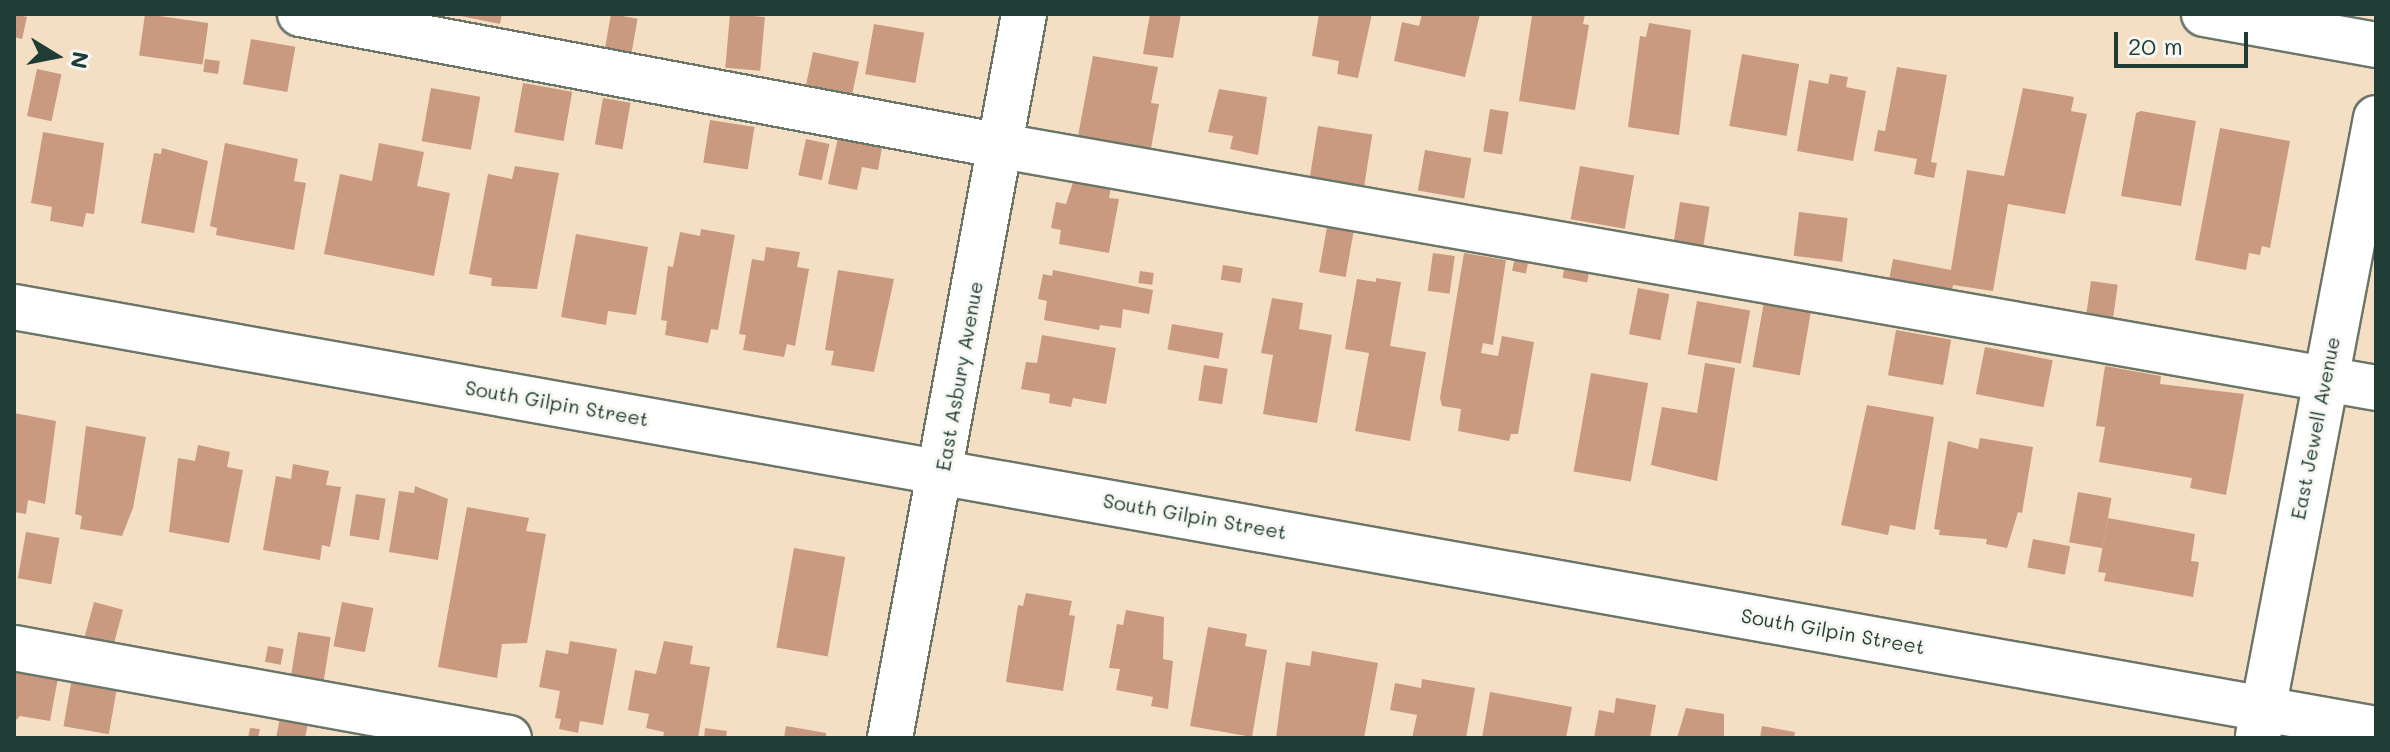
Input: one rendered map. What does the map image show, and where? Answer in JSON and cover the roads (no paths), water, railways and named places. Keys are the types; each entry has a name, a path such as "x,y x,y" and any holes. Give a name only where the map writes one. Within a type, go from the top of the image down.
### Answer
{"street":[{"path":"300,14 1001,146 2376,388"},
{"name":"East Asbury Avenue","path":"890,738 942,471 1024,14"},
{"path":"2204,14 2376,45"},
{"name":"East Jewell Avenue","path":"2260,723 2376,118"},
{"name":"South Gilpin Street","path":"14,307 942,471 2260,723 2376,729"},
{"path":"14,648 509,738"}]}
